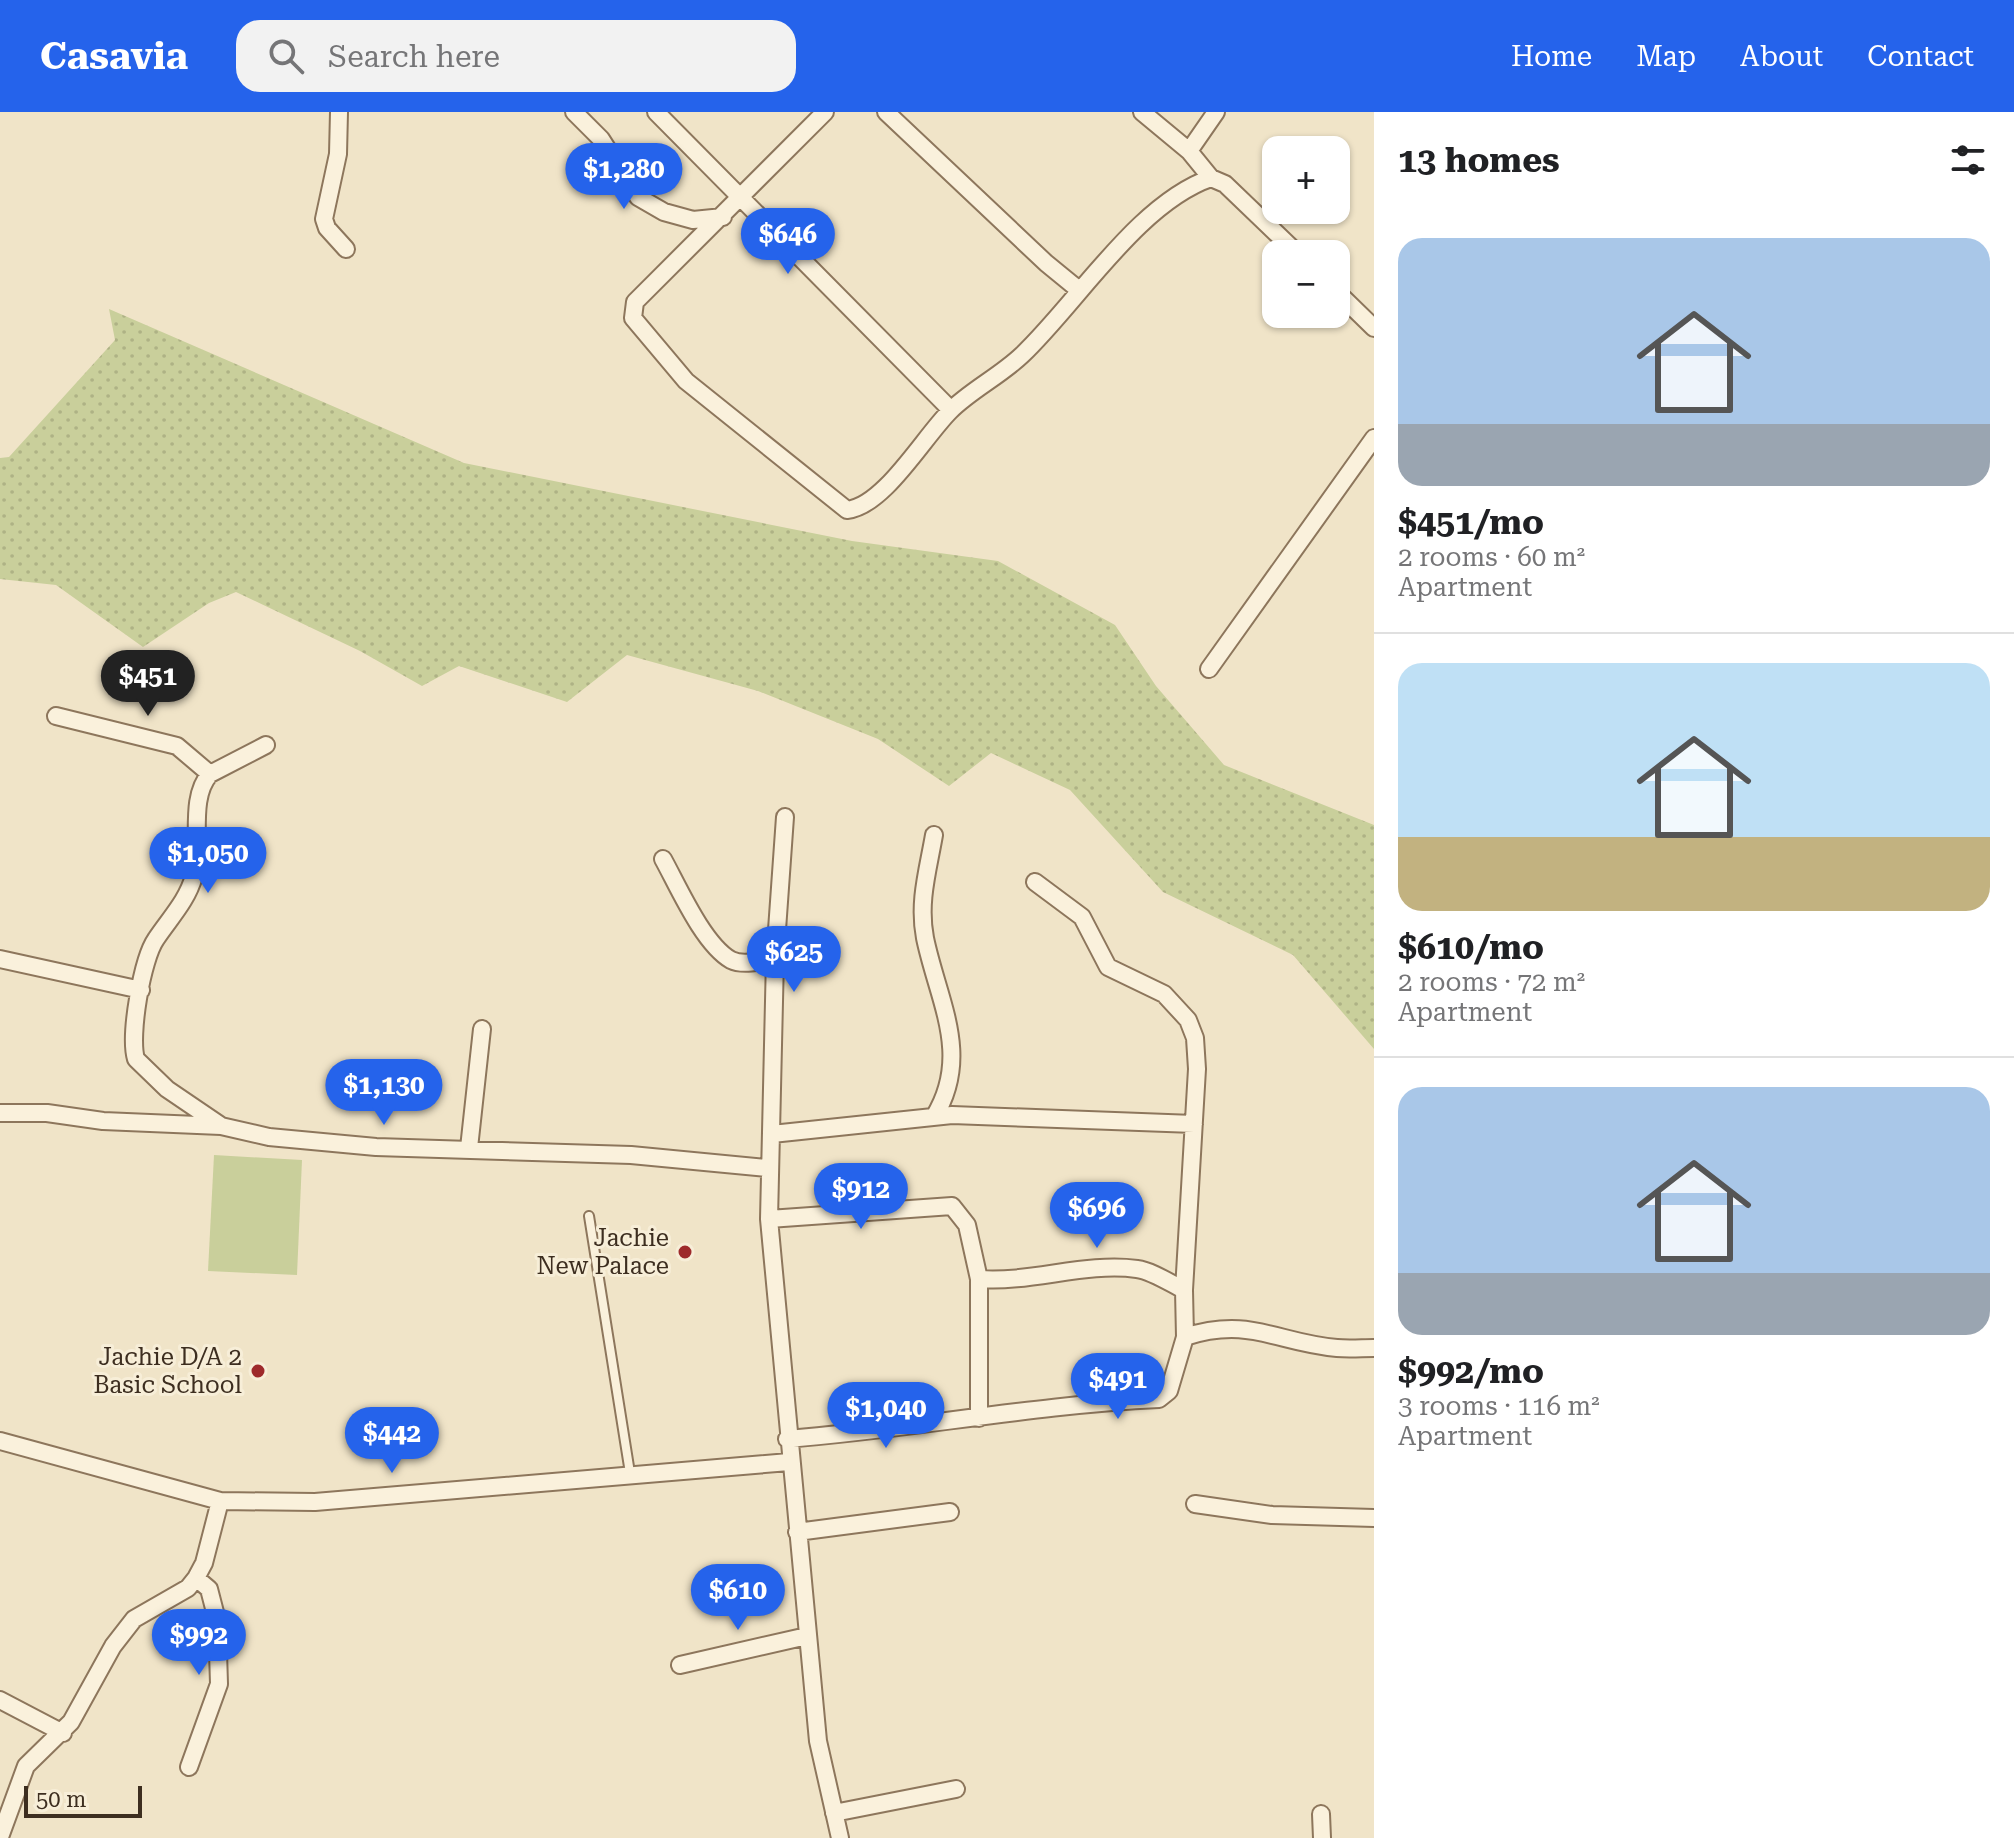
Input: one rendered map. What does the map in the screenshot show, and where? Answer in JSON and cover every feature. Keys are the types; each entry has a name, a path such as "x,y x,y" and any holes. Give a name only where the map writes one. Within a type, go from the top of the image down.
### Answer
{"street":[{"path":"339,112 338,154 324,219 327,228 346,249"},
{"path":"574,112 601,139 638,197 664,212 693,220 723,217"},
{"path":"656,112 951,410"},
{"path":"825,112 741,200 635,302 632,309 633,318 686,381 847,510 869,504 951,410 1022,356 1079,290 1146,222 1194,184 1211,178"},
{"path":"886,112 981,204 1079,290"},
{"path":"1142,112 1189,151 1211,178 1225,184 1283,240"},
{"path":"1189,151 1216,112"},
{"path":"1350,305 1374,328"},
{"path":"1209,669 1374,438"},
{"path":"56,716 177,746 210,774"},
{"path":"221,1126 167,1089 136,1059 134,1051 141,990 154,941 178,911 193,879 199,852 199,806 203,782 210,774 266,745"},
{"path":"785,817 775,958 772,1134 767,1168 769,1219 789,1462 818,1741 840,1838"},
{"path":"934,835 922,886 925,937 952,1033 948,1094 934,1117"},
{"path":"663,859 704,930 721,952 733,961 753,963 775,958"},
{"path":"787,1439 979,1418 1058,1405 1159,1399 1169,1391 1185,1337 1184,1290 1197,1054 1188,1020 1164,994 1108,967 1082,917 1035,882"},
{"path":"0,959 141,990"},
{"path":"469,1148 482,1029"},
{"path":"0,1113 47,1113 103,1121 221,1126 299,1140 376,1147 631,1155 767,1168"},
{"path":"772,1134 934,1117 1012,1115 1194,1124"},
{"path":"769,1219 952,1206 967,1225 979,1279 979,1418"},
{"path":"979,1279 1000,1281 1089,1270 1140,1269 1184,1290"},
{"path":"1185,1337 1211,1328 1245,1327 1336,1348 1374,1348"},
{"path":"0,1441 220,1501 315,1502 630,1473 789,1462"},
{"path":"0,1837 26,1766 63,1733 113,1646 134,1619 188,1588 196,1578 204,1563 220,1501"},
{"path":"1195,1504 1272,1515 1374,1518"},
{"path":"797,1532 950,1512"},
{"path":"189,1767 219,1684 217,1620 209,1589 196,1578"},
{"path":"680,1665 807,1636"},
{"path":"0,1700 63,1733"},
{"path":"834,1813 956,1789"},
{"path":"1321,1814 1322,1838"}],"lane":[{"path":"589,1216 630,1473"}],"green space":[{"path":"109,309 464,463 852,541 998,561 1115,625 1156,686 1224,765 1374,825 1374,1049 1293,955 1163,892 1070,790 991,753 949,786 878,739 758,691 627,655 567,702 459,666 422,686 360,651 236,592 209,603 143,647 56,585 0,579 0,458 9,457 115,340"},
{"path":"214,1155 302,1160 297,1275 208,1271"}],"place":[{"name":"Jachie New Palace","path":"685,1252"},
{"name":"Jachie D/A 2 Basic School","path":"258,1371"}]}
